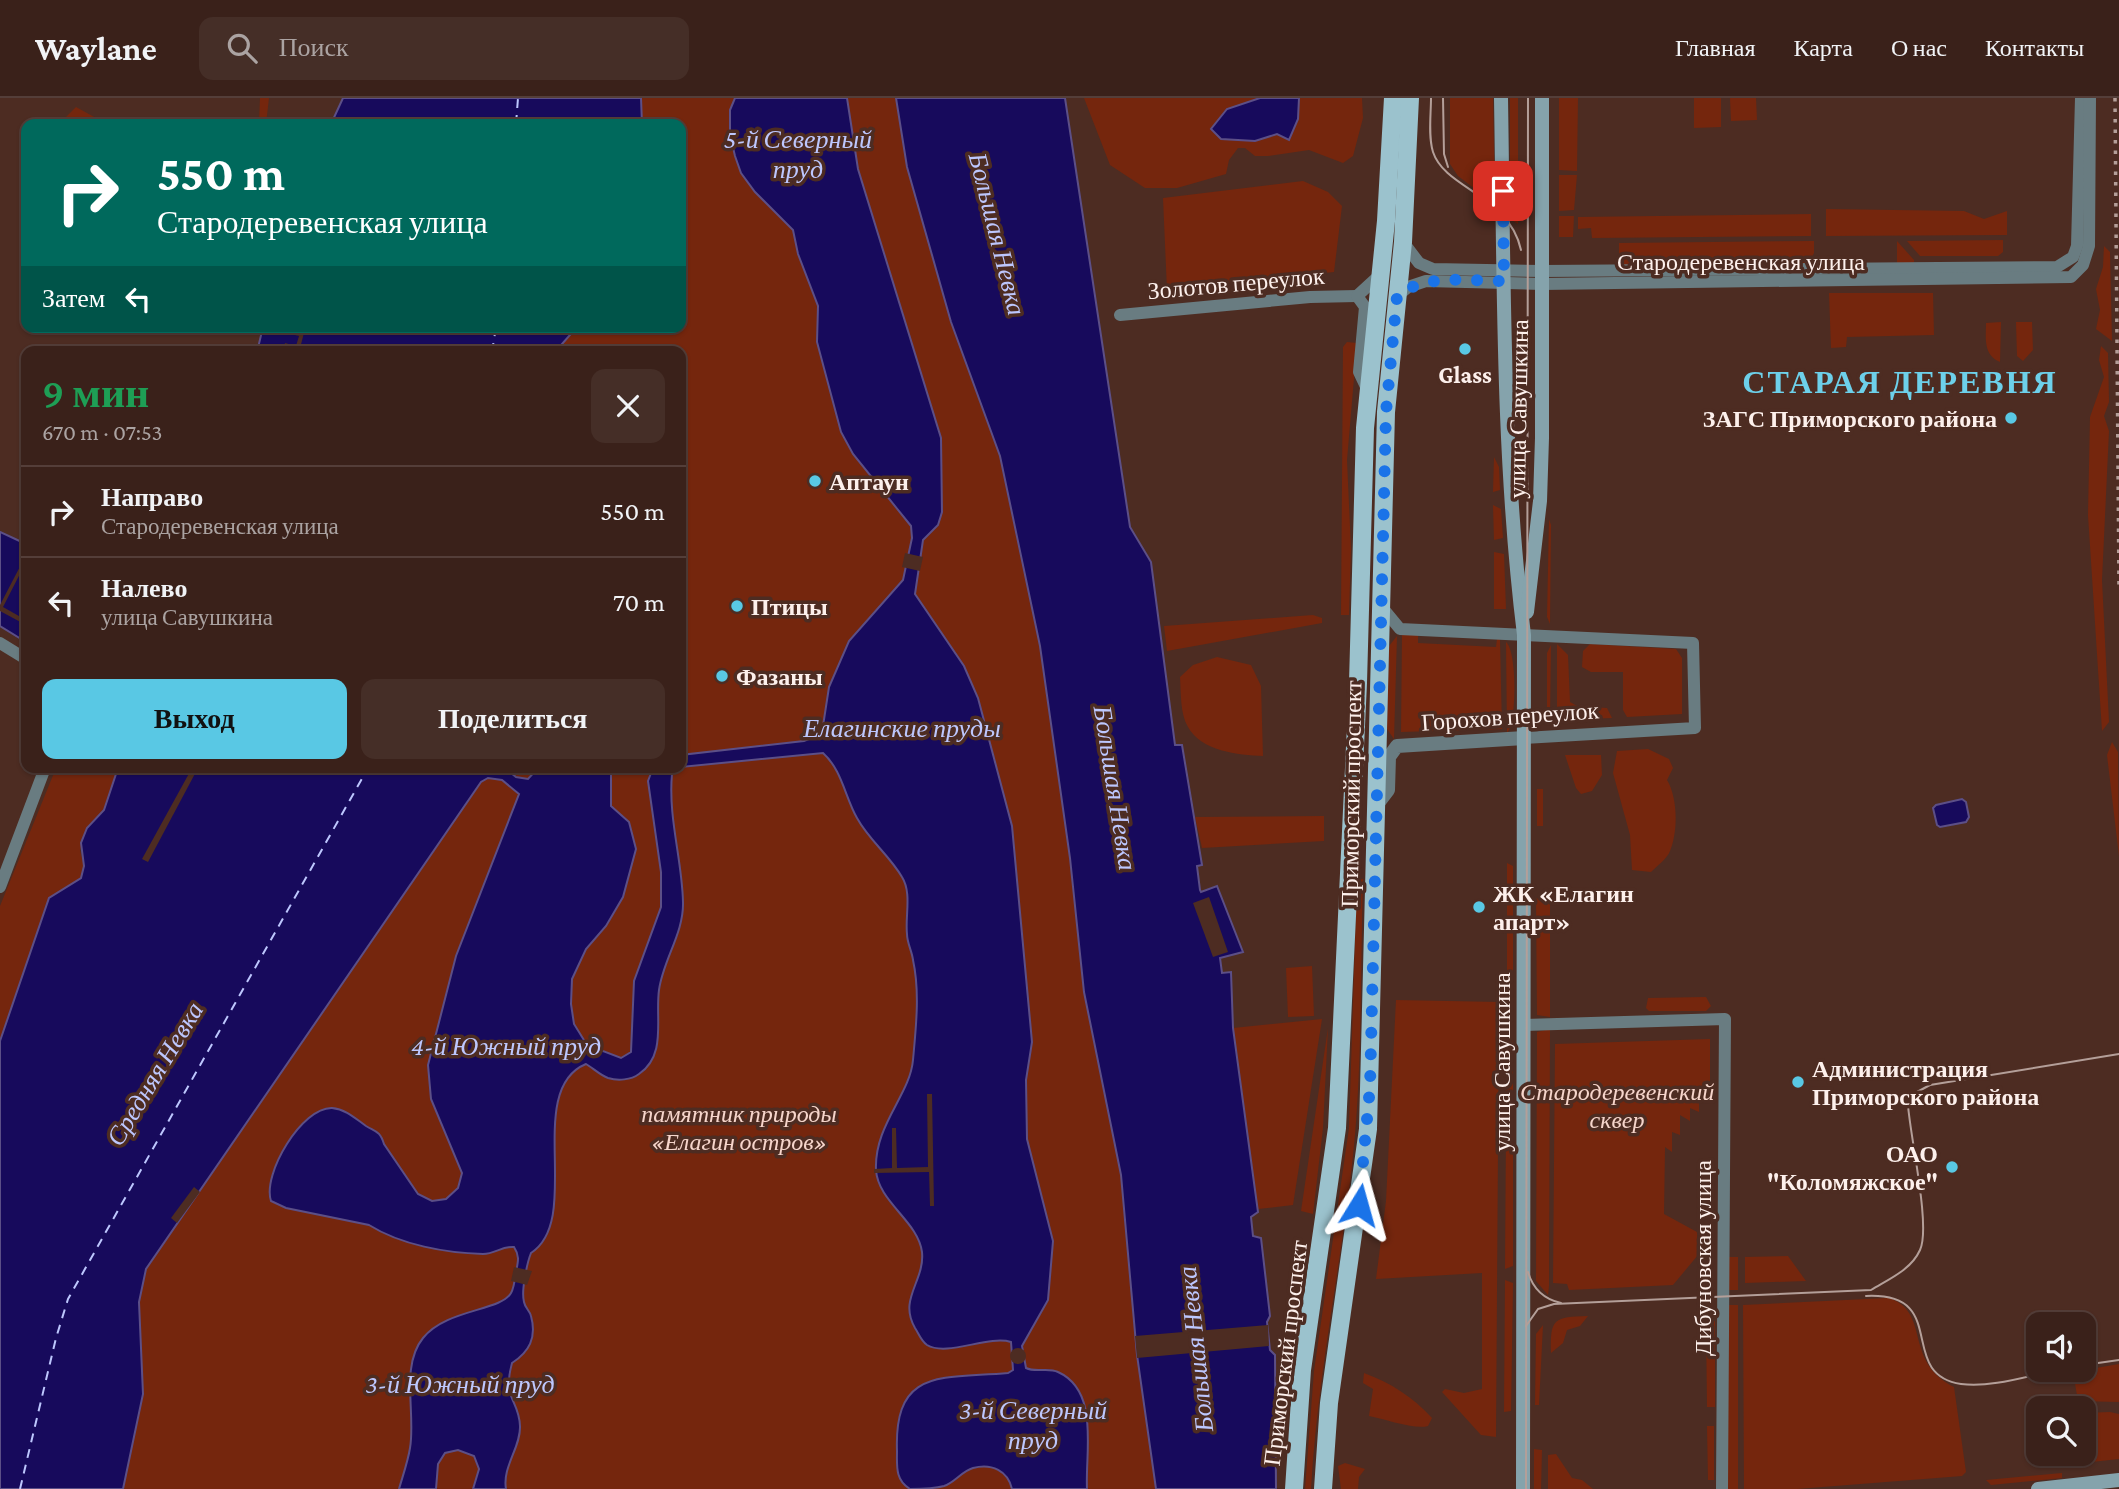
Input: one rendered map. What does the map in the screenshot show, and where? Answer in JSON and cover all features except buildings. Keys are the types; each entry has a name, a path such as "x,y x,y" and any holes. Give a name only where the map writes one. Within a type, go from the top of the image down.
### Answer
{"main road":[{"name":"Приморский проспект","path":"1294,1489 1302,1370 1337,1128 1368,392 1381,274 1391,98"},
{"name":"Приморский проспект","path":"1323,1489 1329,1403 1368,1129 1386,412 1403,242 1410,98"},
{"name":"улица Савушкина","path":"1501,98 1506,445 1524,635 1523,1489"},
{"name":"улица Савушкина","path":"1524,635 1540,501 1542,98"},
{"path":"2038,1489 2091,1486 2119,1480"}],"street":[{"path":"2078,261 2081,98"},
{"path":"2078,261 2089,246 2090,98"},
{"name":"Стародеревенская улица","path":"1403,242 1419,263 1433,269 1542,278 2052,279 2071,277 2078,261"},
{"name":"Золотов переулок","path":"1120,315 1310,297 1357,296 1381,274"},
{"name":"Стародеревенская улица","path":"1397,296 1408,287 1426,281 1504,274"},
{"name":"Золотов переулок","path":"1357,296 1365,307 1359,372 1368,392"},
{"path":"1380,605 1400,629"},
{"path":"1378,655 1387,640 1400,629 1524,635"},
{"name":"Горохов переулок","path":"1375,807 1388,790 1389,757 1396,746 1695,728 1693,643 1524,635"},
{"path":"0,643 21,656"},
{"path":"0,887 43,773"},
{"name":"Дибуновская улица","path":"1524,1025 1725,1019 1722,1489"}],"green space":[{"path":"260,98 269,98 267,119 259,119"},
{"name":"памятник природы «Елагин остров»","path":"641,98 896,98 907,167 951,322 1000,456 1040,646 1070,858 1084,992 1121,1175 1137,1355 1156,1489 123,1489 143,1394 139,1302 146,1269 481,782 489,773 686,773 686,346 560,346 572,333 686,333 686,119 642,119"},
{"path":"1084,98 1260,98 1247,103 1221,139 1254,139 1277,133 1298,119 1299,98 1362,98 1363,118 1353,156 1343,163 1309,150 1255,156 1245,148 1238,148 1229,160 1226,174 1177,188 1145,188 1110,165"},
{"path":"1450,98 1493,98 1495,204 1458,176 1450,164"},
{"path":"1510,98 1518,98 1518,224 1510,219"},
{"path":"1559,98 1578,98 1577,171 1559,170"},
{"path":"1694,98 1721,98 1721,127 1694,128"},
{"path":"1730,98 1756,98 1757,120 1731,121"},
{"path":"76,107 98,119 64,119"},
{"path":"1559,175 1577,175 1574,210 1559,211"},
{"path":"1303,181 1328,192 1342,206 1334,272 1167,290 1163,198"},
{"path":"1826,209 1964,211 1984,219 2007,211 2007,235 1826,236"},
{"path":"1811,214 1811,236 1592,238 1591,228 1578,229 1578,217"},
{"path":"1559,216 1574,216 1573,237 1559,237"},
{"path":"2003,240 2003,252 1998,256 1920,256 1907,241"},
{"path":"1814,241 1814,253 1809,263 1619,265 1619,243"},
{"path":"1897,241 1914,260 1914,263 1897,263"},
{"path":"2104,246 2110,252 2112,341 2096,329 2100,310 2096,289 2103,267"},
{"path":"1829,293 1933,293 1934,335 1847,337 1846,347 1831,348"},
{"path":"2001,322 2000,362 1988,351 1986,323"},
{"path":"2016,322 2032,322 2033,350 2023,361 2017,356"},
{"path":"1347,342 1357,343 1347,460 1351,549 1349,615 1341,615 1343,347"},
{"path":"2101,346 2108,353 2109,402 2104,416 2109,431 2102,580 2109,722 2102,731 2088,515 2090,417 2104,377 2099,360"},
{"path":"1494,457 1499,467 1500,490 1493,492"},
{"path":"1493,505 1501,509 1503,538 1494,540"},
{"path":"1549,519 1551,525 1550,624 1547,617"},
{"path":"1494,552 1504,554 1506,609 1494,609"},
{"path":"1313,615 1322,618 1322,623 1167,651 1164,626"},
{"path":"1402,634 1418,635 1418,643 1496,647 1497,639 1500,639 1502,729 1401,732"},
{"path":"1397,636 1394,739 1387,729 1389,646"},
{"path":"1506,642 1510,648 1514,672 1513,715 1507,733"},
{"path":"1557,644 1568,655 1570,702 1577,706 1607,708 1612,718 1557,720"},
{"path":"1590,644 1676,649 1682,658 1682,714 1627,717 1623,710 1623,672 1591,672 1582,667 1583,651"},
{"path":"1551,645 1550,719 1547,710 1547,653"},
{"path":"1217,657 1251,665 1261,686 1263,756 1232,753 1211,746 1194,735 1185,722 1180,677 1193,665"},
{"path":"2112,742 2118,752 2119,856 2107,755"},
{"path":"1648,749 1669,759 1673,768 1667,780 1671,787 1676,815 1670,851 1651,872 1632,870 1630,835 1613,773 1617,751"},
{"path":"1565,755 1601,755 1602,775 1592,791 1581,794 1576,788"},
{"path":"54,773 116,773 104,810 87,828 80,850 84,866 81,878 49,898 0,1041 0,906"},
{"path":"1537,789 1543,789 1543,826 1537,826"},
{"path":"1324,816 1324,841 1202,848 1195,817"},
{"path":"1507,863 1513,866 1513,974 1507,977"},
{"path":"1357,879 1363,879 1359,1069 1354,1144 1323,1373 1311,1489 1305,1489 1314,1371 1349,1128"},
{"path":"1541,894 1550,894 1550,1017 1537,1015 1536,899"},
{"path":"1312,966 1314,1016 1288,1017 1286,968"},
{"path":"1507,987 1513,990 1513,1266 1505,1269"},
{"path":"1706,997 1711,1006 1706,1011 1649,1011 1646,1008 1648,998"},
{"path":"1396,1000 1499,1002 1496,1437 1481,1435 1442,1392 1445,1389 1464,1393 1482,1389 1482,1273 1376,1279 1386,1201"},
{"path":"1322,1019 1293,1205 1258,1209 1233,1028"},
{"path":"1328,1028 1323,1128 1313,1214 1301,1211"},
{"path":"1550,1029 1548,1295 1536,1281 1537,1032"},
{"name":"Стародеревенский сквер","path":"1710,1039 1710,1101 1699,1097 1699,1112 1690,1108 1690,1121 1680,1115 1680,1135 1672,1132 1672,1152 1665,1147 1664,1214 1697,1232 1698,1255 1673,1285 1569,1290 1567,1284 1553,1283 1555,1044"},
{"path":"1788,1256 1806,1281 1745,1283 1745,1257"},
{"path":"1728,1257 1738,1257 1738,1290 1729,1290"},
{"path":"1505,1280 1513,1283 1511,1411 1504,1412"},
{"path":"1888,1298 1901,1304 1910,1314 1928,1364 1938,1376 1954,1387 1966,1472 1962,1476 1797,1489 1744,1489 1743,1305"},
{"path":"1728,1305 1738,1305 1738,1489 1727,1489"},
{"path":"1588,1316 1580,1326 1567,1330 1563,1343 1551,1353 1553,1326 1556,1322 1568,1317"},
{"path":"1706,1321 1715,1321 1715,1407 1707,1407"},
{"path":"1543,1325 1539,1405 1535,1405 1536,1334"},
{"path":"2119,1364 2119,1402 2096,1401 2096,1396 2077,1396 2075,1382 2096,1382 2096,1368"},
{"path":"1364,1373 1409,1397 1432,1418 1428,1426 1408,1425 1369,1416 1373,1389 1363,1383"},
{"path":"2096,1413 2119,1414 2119,1459 2096,1462"},
{"path":"1707,1426 1714,1426 1714,1480 1708,1480"},
{"path":"1534,1449 1542,1450 1541,1489 1534,1489"},
{"path":"1556,1454 1572,1478 1582,1480 1593,1489 1548,1489 1548,1455"},
{"path":"1345,1463 1365,1469 1359,1477 1358,1489 1341,1489 1338,1466"},
{"path":"2062,1473 2062,1478 1991,1485 1986,1480"}],"water":[{"path":"343,98 641,98 642,119 333,119"},
{"name":"Елагинские пруды","path":"735,98 847,98 858,169 941,438 942,512 938,525 923,540 915,594 964,666 978,698 1012,826 1032,1042 1026,1080 1027,1139 1053,1241 1048,1300 1022,1346 1026,1368 1058,1372 1071,1381 1080,1393 1087,1424 1087,1489 1012,1489 1003,1473 987,1467 969,1470 948,1484 936,1488 910,1489 899,1477 898,1424 904,1404 913,1391 943,1378 1008,1373 1013,1370 1011,1342 991,1341 945,1349 927,1345 922,1339 915,1328 909,1308 922,1262 919,1241 878,1181 877,1154 881,1139 906,1086 913,1060 916,984 907,937 905,883 862,826 835,767 823,753 686,767 686,754 804,741 814,737 823,726 829,687 849,641 903,580 912,538 911,526 853,454 841,432 817,342 818,306 798,254 793,230 755,192 741,173 730,135 730,110"},
{"name":"Большая Невка","path":"896,98 1065,98 1130,527 1151,562 1175,745 1182,745 1202,865 1197,866 1200,890 1201,892 1217,886 1243,952 1220,958 1222,973 1231,972 1233,1028 1258,1212 1251,1217 1253,1236 1261,1238 1270,1316 1267,1322 1270,1350 1275,1355 1276,1489 1156,1489 1137,1355 1121,1175 1084,992 1070,858 1040,646 1000,456 951,322 907,167"},
{"path":"1260,98 1299,98 1298,119 1289,140 1277,134 1255,141 1221,139 1211,129 1227,109"},
{"path":"262,333 572,333 560,346 258,346"},
{"path":"0,532 21,542 21,639 0,626"},
{"path":"116,773 511,773 516,777 528,779 533,773 611,773 611,806 629,822 636,849 623,897 606,926 586,949 572,979 571,1004 574,1024 587,1045 621,1058 631,1052 634,981 661,907 661,872 648,781 651,773 673,773 671,790 673,822 683,902 677,936 659,990 657,1047 648,1066 628,1079 608,1078 586,1064 568,1078 558,1100 553,1213 546,1236 531,1253 524,1284 524,1302 533,1324 532,1338 523,1354 512,1363 509,1375 510,1392 519,1417 520,1434 507,1473 506,1489 473,1489 479,1469 474,1456 458,1450 445,1453 438,1464 436,1489 399,1489 410,1448 410,1376 416,1349 433,1328 458,1316 496,1304 511,1293 518,1262 514,1247 483,1254 424,1247 395,1238 369,1225 286,1208 271,1201 270,1189 278,1159 297,1130 320,1111 332,1108 346,1112 379,1134 418,1194 432,1201 446,1199 458,1188 462,1173 431,1099 428,1065 456,956 519,794 502,780 488,778 481,782 146,1269 139,1302 143,1394 123,1489 0,1489 0,1041 49,898 81,878 84,866 81,843 87,828 104,810"},
{"path":"1962,799 1966,802 1969,817 1966,822 1940,827 1937,825 1933,808"}],"pier":[{"path":"287,333 304,333 301,346 296,346 299,336"},
{"path":"905,553 923,557 920,571 902,567"},
{"path":"21,565 21,572 3,607 21,617 21,622 0,611 0,605"},
{"path":"189,773 195,773 148,862 142,859"},
{"path":"1209,897 1228,952 1213,957 1193,903"},
{"path":"927,1094 932,1094 934,1206 930,1206 929,1172 874,1173 874,1169 892,1168 892,1128 896,1128 897,1168 928,1167"},
{"path":"194,1187 200,1192 177,1223 171,1218"},
{"path":"514,1267 532,1271 527,1285 511,1281"},
{"path":"1268,1325 1269,1346 1137,1358 1135,1336"},
{"path":"1018,1348 1026,1356 1018,1364 1010,1356"}],"ferry route":[{"path":"516,119 518,98"},
{"path":"493,346 495,333"},
{"path":"20,1489 68,1299 365,773"}],"tram line":[{"path":"1431,98 1431,139 1433,152 1440,165 1504,217 1521,250"},
{"path":"1443,98 1444,154 1448,167"},
{"path":"1526,1489 1528,98"},
{"path":"1526,1326 1538,1309 1554,1304 1871,1290 1911,1263 1920,1250 1923,1238 1922,1202 1908,1105 1917,1092 1930,1085 2119,1054"},
{"path":"1528,1272 1540,1292 1561,1303"},
{"path":"1866,1296 1892,1298 1908,1307 1916,1319 1930,1365 1941,1377 1973,1385 2026,1377"},
{"path":"2096,1363 2119,1360"}],"railway":[{"path":"2115,98 2119,588"}],"place":[{"name":"Glass","path":"1465,349"},
{"name":"ЗАГС Приморского района","path":"2011,418"},
{"name":"Аптаун","path":"815,481"},
{"name":"Птицы","path":"737,606"},
{"name":"Фазаны","path":"722,676"},
{"name":"ЖК «Елагин апарт»","path":"1479,907"},
{"name":"Администрация Приморского района","path":"1798,1082"},
{"name":"ОАО \"Коломяжское\"","path":"1952,1167"}],"district":[{"name":"СТАРАЯ ДЕРЕВНЯ","path":"1900,382"}],"route":[{"path":"1359,1205 1370,1087 1377,688 1386,412 1397,296 1408,287 1426,281 1504,281 1503,191"}],"water label":[{"name":"5-й Северный пруд","path":"798,154"},
{"name":"4-й Южный пруд","path":"506,1046"},
{"name":"Средняя Невка","path":"155,1074"},
{"name":"3-й Южный пруд","path":"460,1384"},
{"name":"3-й Северный пруд","path":"1033,1425"}]}
